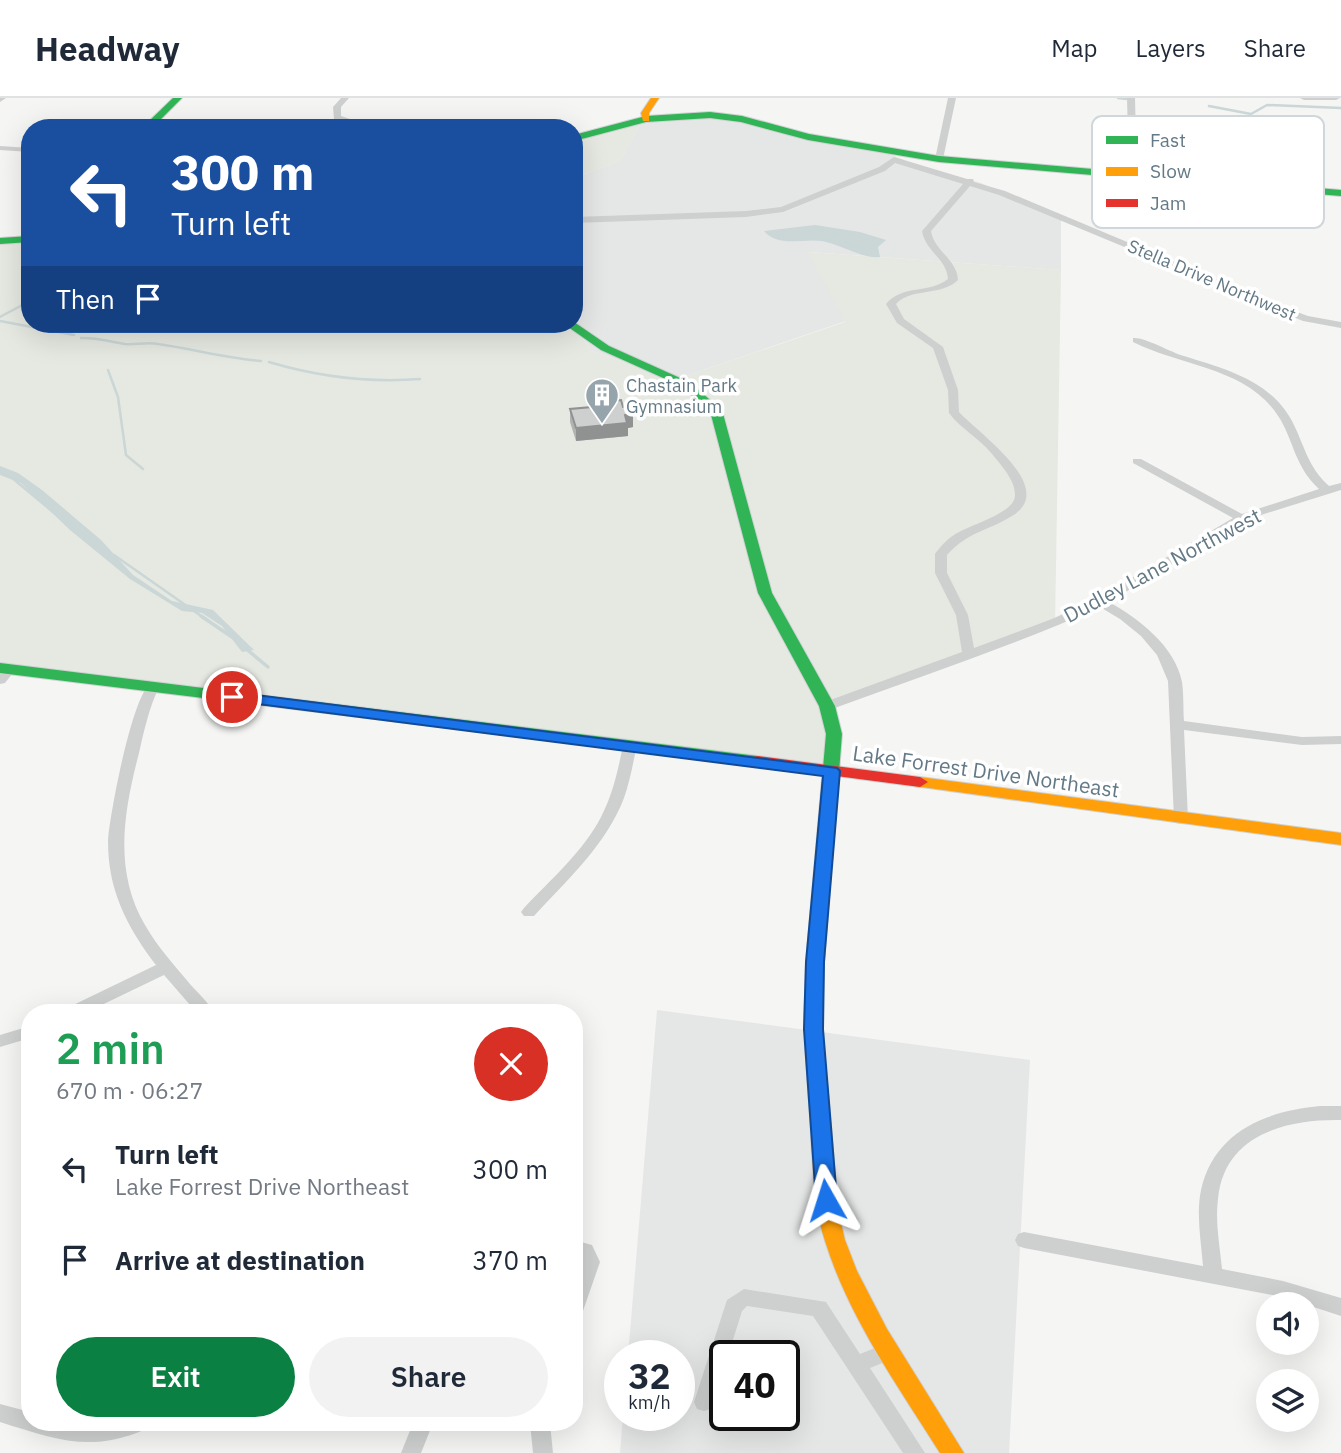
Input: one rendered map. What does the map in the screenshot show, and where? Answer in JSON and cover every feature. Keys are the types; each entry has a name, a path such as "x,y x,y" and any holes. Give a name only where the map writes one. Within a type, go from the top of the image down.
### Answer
{"street":[{"path":"156,119 178,98"},
{"path":"340,119 336,112 345,98"},
{"path":"646,119 645,113 655,98"},
{"path":"939,159 952,98"},
{"path":"1131,98 1131,116"},
{"path":"1304,98 1335,98"},
{"path":"583,136 646,119 694,115 725,116 895,156 1092,173"},
{"path":"0,148 21,149"},
{"path":"583,220 713,215 783,209 882,169 895,156"},
{"name":"Stella Drive Northwest","path":"895,156 1036,206 1306,319 1341,325"},
{"path":"969,654 962,615 941,573 941,554 948,543 961,533 1014,511 1022,502 1022,492 995,449 954,413 953,390 939,347 900,321 891,304 901,295 939,289 953,280 953,272 929,243 926,231 970,181"},
{"path":"0,241 21,240"},
{"path":"583,333 605,348 685,384 716,410 765,593 782,629 827,706 834,734 815,962 813,1029 825,1189 834,1235 850,1278 890,1351 953,1453"},
{"path":"1137,340 1159,351 1226,372 1262,392 1288,424 1304,469 1325,489"},
{"path":"1137,461 1241,518"},
{"name":"Dudley Lane Northwest","path":"827,706 1056,622 1100,602 1241,518 1341,486"},
{"path":"1100,602 1138,625 1164,653 1175,681 1181,819"},
{"name":"Lake Forrest Drive Northeast","path":"3,672 152,687 630,745 1341,839"},
{"path":"152,687 119,801 114,845 117,876 127,907 144,938 198,1004"},
{"path":"1177,725 1302,741 1341,740"},
{"path":"529,912 595,842 611,815 626,773 630,745"},
{"path":"90,1004 166,967"},
{"path":"0,1041 21,1035"},
{"path":"1213,1275 1209,1197 1216,1171 1226,1153 1250,1132 1279,1118 1310,1112 1341,1112"},
{"path":"1024,1240 1283,1289 1341,1307"},
{"path":"583,1250 591,1262 583,1285"},
{"path":"704,1402 734,1306 744,1297 819,1308 915,1453"},
{"path":"855,1365 890,1351"},
{"path":"0,1413 21,1419"},
{"path":"68,1431 96,1438 112,1436 122,1431"},
{"path":"411,1453 420,1431"},
{"path":"541,1431 543,1453"}],"shaded area":[{"path":"708,115 754,119 798,133 877,149 916,165 981,183 1061,216 1061,270 809,252 846,321 677,379 591,351 580,333 583,333 583,175 620,161 643,119"},
{"path":"643,119 620,161 583,175 583,135"},
{"path":"815,225 860,232 886,240 878,247 880,257 874,257 822,241 783,241 764,231"},
{"path":"21,240 21,333 580,333 591,351 677,379 845,322 808,252 1061,270 1055,623 827,704 842,770 0,668 0,241"},
{"path":"0,466 18,473 42,490 101,540 133,575 172,601 213,610 254,650 242,652 222,626 202,613 182,611 130,579 70,530 21,483 0,475"},
{"path":"657,1010 1030,1060 1009,1453 620,1453 622,1431 695,1431 695,1340 629,1340"}],"building":[{"path":"621,400 623,407 630,406 633,414 625,415 627,423 576,428 570,409 603,406 602,402"}],"waterway":[{"path":"1118,98 1126,99"},
{"path":"1209,106 1251,114 1267,105 1341,108"},
{"path":"0,317 21,306"},
{"path":"0,321 21,325"},
{"path":"63,333 74,335"},
{"path":"81,338 125,344 154,343 261,361"},
{"path":"269,362 343,378 420,379"},
{"path":"108,370 118,397 126,455 143,469"},
{"path":"11,477 59,517"},
{"path":"114,555 204,618"},
{"path":"201,616 232,637"},
{"path":"245,648 268,667"}],"traffic: fast":[{"path":"156,119 178,98"},
{"path":"583,136 646,119 710,115 742,119 808,137 939,159 1092,172"},
{"path":"1324,192 1341,193"},
{"path":"0,241 21,240"},
{"path":"583,333 605,348 685,384 716,410 765,593 827,706 834,734 815,962 813,1029 819,1103"},
{"path":"0,668 758,761"}],"traffic: slow":[{"path":"646,119 645,113 655,98"},
{"path":"920,782 1341,839"},
{"path":"819,1103 828,1210 847,1272 879,1336 953,1453"}],"traffic: jam":[{"path":"758,761 920,782"}],"place":[{"name":"Chastain Park Gymnasium","path":"602,425"}],"route":[{"path":"232,697 832,771 815,962 813,1029 826,1200"}]}
